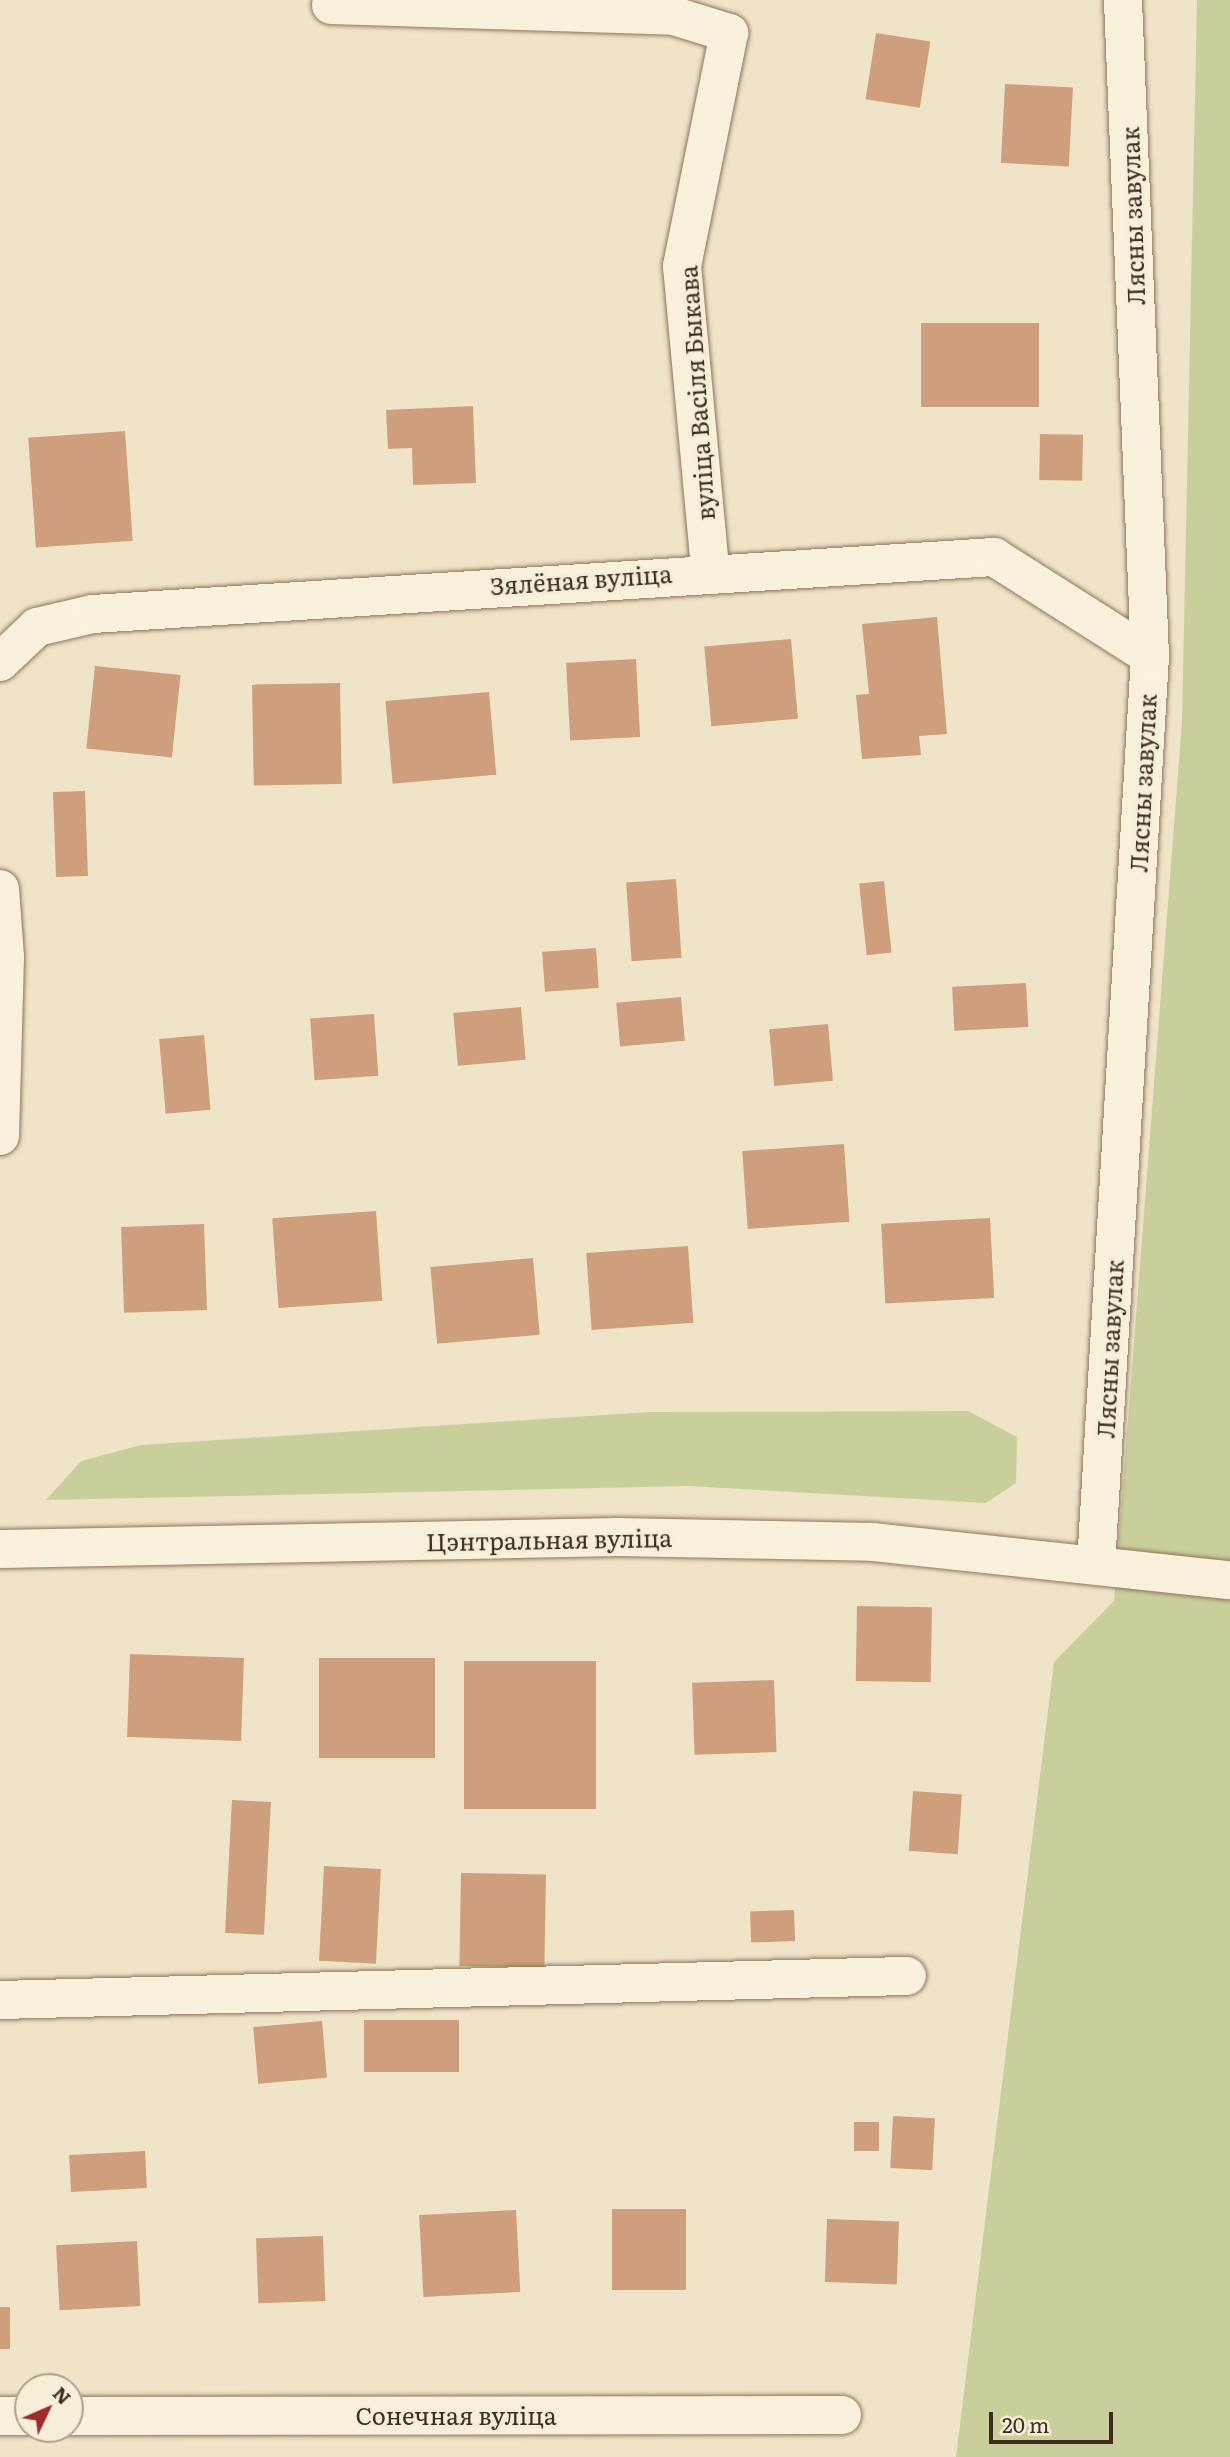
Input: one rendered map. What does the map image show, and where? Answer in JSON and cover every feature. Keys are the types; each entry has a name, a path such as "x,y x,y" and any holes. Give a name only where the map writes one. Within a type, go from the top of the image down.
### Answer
{"street":[{"name":"Лясны завулак","path":"1096,1565 1150,656 1123,0"},
{"name":"вуліца Васіля Быкава","path":"331,5 734,17 682,266 710,570"},
{"name":"Зялёная вуліца","path":"0,662 37,627 93,614 710,570 994,557 1150,656"},
{"path":"0,889 5,957 0,1136"},
{"name":"Цэнтральная вуліца","path":"0,1549 618,1536 872,1542 1230,1580"},
{"path":"0,2000 907,1976"},
{"name":"Сонечная вуліца","path":"84,2416 842,2415"}],"green space":[{"path":"1197,0 1230,0 1230,2457 956,2457 1054,1662 1114,1601 1182,722"},
{"path":"968,1411 1017,1437 1016,1483 986,1503 689,1486 46,1500 81,1461 141,1445 650,1412"}],"building":[{"path":"876,33 930,42 920,108 866,99"},
{"path":"1005,84 1073,88 1069,166 1001,163"},
{"path":"921,323 1039,323 1039,407 921,407"},
{"path":"473,406 476,483 413,485 412,448 388,449 386,410"},
{"path":"125,431 133,541 36,547 28,438"},
{"path":"1040,434 1083,435 1082,481 1039,480"},
{"path":"937,617 947,734 919,736 921,755 862,759 856,695 869,694 862,624"},
{"path":"791,639 798,719 711,726 704,647"},
{"path":"636,659 640,737 570,741 566,663"},
{"path":"95,666 181,675 172,758 86,749"},
{"path":"340,683 342,784 254,786 252,685"},
{"path":"489,692 496,775 393,784 385,701"},
{"path":"85,791 88,876 56,877 53,792"},
{"path":"676,879 682,958 632,961 626,882"},
{"path":"884,881 892,953 867,955 859,884"},
{"path":"596,948 599,988 545,992 542,952"},
{"path":"1026,983 1028,1027 954,1031 952,987"},
{"path":"681,997 685,1041 620,1046 616,1003"},
{"path":"521,1007 526,1060 458,1066 453,1013"},
{"path":"374,1014 378,1076 314,1080 310,1018"},
{"path":"828,1024 833,1081 774,1086 769,1029"},
{"path":"204,1035 211,1110 166,1114 159,1039"},
{"path":"844,1144 849,1222 748,1229 742,1151"},
{"path":"376,1211 382,1301 279,1308 272,1218"},
{"path":"990,1218 994,1298 885,1304 881,1224"},
{"path":"204,1224 207,1310 124,1313 121,1227"},
{"path":"688,1246 693,1323 592,1330 586,1253"},
{"path":"533,1258 540,1335 437,1344 430,1267"},
{"path":"857,1606 932,1607 931,1682 856,1681"},
{"path":"130,1654 244,1658 241,1741 127,1737"},
{"path":"319,1658 435,1658 435,1758 319,1758"},
{"path":"464,1661 596,1661 596,1809 464,1809"},
{"path":"774,1680 777,1752 695,1755 692,1683"},
{"path":"913,1791 962,1794 958,1854 909,1851"},
{"path":"232,1800 271,1802 264,1935 225,1933"},
{"path":"324,1866 381,1869 376,1964 319,1961"},
{"path":"461,1873 546,1874 544,1967 459,1966"},
{"path":"794,1910 795,1941 751,1943 750,1912"},
{"path":"364,2020 459,2020 459,2072 364,2072"},
{"path":"322,2021 327,2078 258,2084 253,2027"},
{"path":"893,2116 935,2118 932,2170 890,2168"},
{"path":"854,2122 879,2122 879,2151 854,2151"},
{"path":"145,2151 147,2188 71,2192 69,2155"},
{"path":"612,2209 686,2209 686,2290 612,2290"},
{"path":"516,2210 520,2292 423,2297 419,2215"},
{"path":"827,2219 899,2222 897,2284 825,2282"},
{"path":"323,2236 325,2301 258,2303 256,2238"},
{"path":"137,2241 140,2306 60,2310 56,2245"},
{"path":"0,2307 10,2307 10,2349 0,2349"}]}
